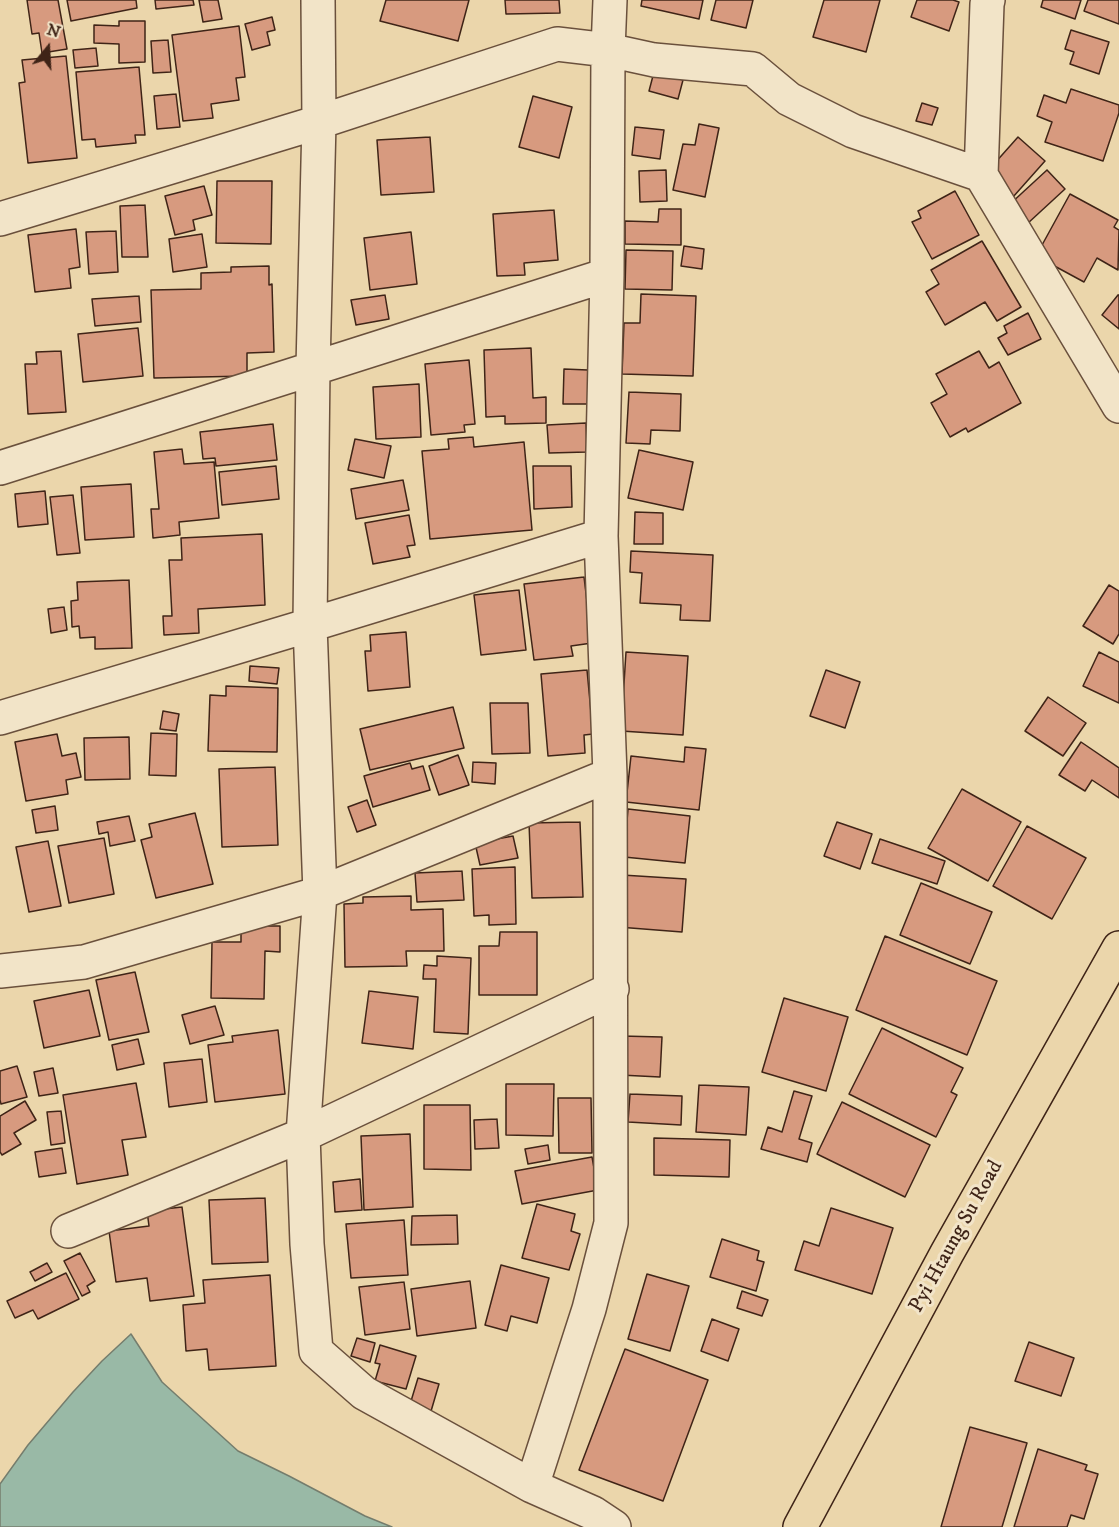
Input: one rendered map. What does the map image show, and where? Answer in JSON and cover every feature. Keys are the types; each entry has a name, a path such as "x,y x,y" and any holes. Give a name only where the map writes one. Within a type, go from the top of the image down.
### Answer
{"highway":[{"name":"Pyi Htaung Su Road","path":"800,1527 947,1253 1119,948"}],"street":[{"path":"318,0 319,122 310,625 320,892 303,1135 307,1244 315,1351 364,1393 532,1486 593,1513 614,1527"},
{"path":"532,1486 590,1309 611,1223 610,775 601,536 610,0"},
{"path":"988,0 981,175 1119,406"},
{"path":"0,219 319,122 557,44 608,50 654,60 753,69 789,99 853,131 981,175"},
{"path":"0,468 607,275"},
{"path":"0,718 601,536"},
{"path":"0,971 84,962 320,892 610,775"},
{"path":"68,1232 303,1135 612,989"}],"shaded area":[{"path":"131,1334 162,1382 238,1451 365,1516 392,1527 0,1527 0,1484 28,1445 73,1392"}],"building":[{"path":"27,0 58,0 67,49 42,53 39,33 32,34"},
{"path":"67,0 136,0 137,8 71,21"},
{"path":"155,0 193,0 194,5 156,9"},
{"path":"199,0 218,0 222,19 203,22"},
{"path":"386,0 469,0 458,41 380,21"},
{"path":"505,0 559,0 560,13 506,14"},
{"path":"642,0 703,0 699,19 641,6"},
{"path":"716,0 753,0 746,28 711,20"},
{"path":"824,0 880,0 866,52 813,37"},
{"path":"917,0 959,2 949,31 911,17"},
{"path":"1043,0 1081,0 1075,19 1041,7"},
{"path":"1088,0 1119,0 1119,24 1084,11"},
{"path":"272,17 275,30 267,32 270,45 252,50 245,24"},
{"path":"119,21 145,21 145,62 119,63 119,44 94,43 94,25 119,26"},
{"path":"239,26 245,77 236,78 239,100 211,104 213,118 183,121 172,35"},
{"path":"1071,30 1109,42 1099,74 1070,64 1074,52 1065,49"},
{"path":"168,40 171,72 153,73 151,41"},
{"path":"96,48 98,66 75,68 73,50"},
{"path":"66,56 77,158 28,163 19,83 25,82 22,60"},
{"path":"139,67 145,135 135,135 136,143 96,147 95,139 82,140 76,72"},
{"path":"654,72 683,80 678,99 649,91"},
{"path":"1071,89 1119,105 1119,113 1103,161 1045,142 1052,122 1037,116 1044,95 1066,103"},
{"path":"176,94 180,127 157,129 154,96"},
{"path":"533,96 572,107 559,158 519,147"},
{"path":"922,103 938,108 932,125 916,121"},
{"path":"699,124 719,128 705,197 673,190 683,144 695,145"},
{"path":"635,127 664,130 660,159 632,155"},
{"path":"430,137 434,192 381,195 377,140"},
{"path":"1018,137 1045,161 1013,197 986,173"},
{"path":"666,170 667,201 640,202 639,171"},
{"path":"1047,170 1065,189 1027,224 1009,205"},
{"path":"217,181 272,181 271,244 216,243"},
{"path":"204,186 212,215 193,220 195,230 175,235 165,196"},
{"path":"955,191 979,235 932,259 912,222 921,218 918,211"},
{"path":"1070,194 1118,220 1114,227 1119,230 1118,270 1097,258 1084,282 1036,256"},
{"path":"145,205 148,257 122,257 120,206"},
{"path":"659,209 681,209 681,245 625,244 625,221 658,222"},
{"path":"554,210 558,260 524,263 525,275 497,276 493,214"},
{"path":"76,229 80,267 69,269 71,288 35,292 28,235"},
{"path":"116,231 118,272 89,274 86,232"},
{"path":"411,232 417,284 370,290 364,238"},
{"path":"202,234 207,267 173,272 169,239"},
{"path":"982,241 1021,307 997,321 985,302 945,325 926,292 939,284 931,270"},
{"path":"684,246 704,249 702,269 681,266"},
{"path":"626,250 673,251 672,290 625,289"},
{"path":"269,266 269,285 272,284 274,352 247,353 247,376 154,378 151,290 201,289 201,273 231,272 231,267"},
{"path":"641,294 696,296 693,376 622,374 624,323 640,323"},
{"path":"385,295 389,319 356,325 351,300"},
{"path":"1119,295 1119,329 1102,315"},
{"path":"139,296 141,322 95,326 92,299"},
{"path":"1028,313 1041,339 1008,355 998,338 1007,333 1004,326"},
{"path":"138,328 143,376 83,382 78,334"},
{"path":"531,348 533,398 546,397 546,423 505,424 505,416 486,417 484,350"},
{"path":"61,351 66,412 28,414 25,364 37,364 36,352"},
{"path":"979,351 989,368 999,362 1021,403 968,432 966,428 950,437 931,403 947,394 936,374"},
{"path":"469,360 475,424 464,425 465,432 431,435 425,364"},
{"path":"564,369 588,370 588,404 563,404"},
{"path":"419,384 421,437 376,439 373,387"},
{"path":"629,392 681,394 680,431 651,430 650,444 626,443"},
{"path":"586,423 587,452 549,453 547,425"},
{"path":"273,424 277,460 216,466 215,458 203,459 200,432"},
{"path":"473,437 474,447 524,442 532,530 430,539 422,451 449,449 448,439"},
{"path":"355,439 391,446 384,478 348,470"},
{"path":"182,449 184,464 214,462 219,518 179,522 180,535 153,538 151,509 159,509 154,452"},
{"path":"639,450 693,462 683,510 628,498"},
{"path":"276,466 279,499 222,505 219,472"},
{"path":"533,466 571,466 572,507 534,509"},
{"path":"403,480 409,510 356,519 351,489"},
{"path":"131,484 134,537 85,540 81,487"},
{"path":"45,491 48,524 18,527 15,494"},
{"path":"73,495 80,553 57,555 50,497"},
{"path":"635,512 663,513 663,544 634,544"},
{"path":"409,515 415,545 407,546 410,557 373,564 365,523"},
{"path":"262,534 265,605 198,609 199,633 164,635 163,616 172,616 169,560 182,560 181,538"},
{"path":"631,551 713,555 710,621 680,620 681,605 640,603 642,573 630,572"},
{"path":"584,577 592,643 571,646 573,656 534,660 524,584"},
{"path":"129,580 132,648 95,649 95,637 80,638 79,626 72,627 71,601 78,600 77,582"},
{"path":"1109,585 1119,591 1119,634 1113,644 1083,626"},
{"path":"519,590 526,650 481,655 474,595"},
{"path":"64,607 67,630 51,633 48,609"},
{"path":"406,632 410,687 368,691 365,651 371,651 370,635"},
{"path":"626,652 688,656 683,735 621,731"},
{"path":"1099,652 1119,662 1119,703 1083,686"},
{"path":"250,666 279,668 277,684 249,681"},
{"path":"587,670 593,734 584,735 585,753 548,756 541,674"},
{"path":"826,670 860,682 845,728 810,716"},
{"path":"226,686 278,688 277,752 208,751 210,695 226,696"},
{"path":"1048,697 1086,723 1063,756 1025,731"},
{"path":"490,703 528,703 530,753 492,754"},
{"path":"453,707 464,748 370,770 360,729"},
{"path":"163,711 179,714 176,731 160,729"},
{"path":"151,733 177,734 176,776 149,775"},
{"path":"57,734 62,756 76,753 81,777 66,780 68,794 26,801 15,742"},
{"path":"129,737 130,779 85,780 84,738"},
{"path":"1081,742 1119,768 1119,798 1092,780 1085,791 1059,775"},
{"path":"685,747 706,749 699,810 626,802 631,756 684,762"},
{"path":"458,755 469,785 439,795 429,766"},
{"path":"473,762 496,763 495,784 472,782"},
{"path":"410,763 412,769 423,766 430,790 373,807 364,776"},
{"path":"275,767 278,845 222,847 219,769"},
{"path":"962,789 1021,822 988,881 928,848"},
{"path":"367,800 376,825 357,832 348,807"},
{"path":"55,806 58,830 36,833 32,810"},
{"path":"628,809 690,816 685,863 624,857"},
{"path":"195,813 213,884 156,898 141,840 152,837 149,824"},
{"path":"129,816 135,841 110,846 108,832 99,834 97,822"},
{"path":"580,822 583,897 532,898 529,823"},
{"path":"837,822 872,834 860,869 824,856"},
{"path":"1027,826 1086,858 1052,919 993,886"},
{"path":"513,836 518,858 480,865 475,843"},
{"path":"104,838 114,894 69,903 58,846"},
{"path":"880,839 945,861 937,884 872,863"},
{"path":"48,841 61,906 29,912 16,847"},
{"path":"515,867 516,924 489,925 489,915 474,916 472,869"},
{"path":"462,871 464,900 417,902 415,873"},
{"path":"622,875 686,879 682,932 618,927"},
{"path":"921,883 992,912 970,964 900,935"},
{"path":"411,896 411,910 443,909 444,951 406,951 407,966 345,967 344,904 363,903 363,897"},
{"path":"241,926 280,926 280,952 265,951 264,999 211,998 212,942 241,942"},
{"path":"500,932 537,932 537,995 479,995 479,946 499,946"},
{"path":"885,936 997,981 967,1055 856,1010"},
{"path":"437,956 471,958 468,1034 434,1032 436,979 423,979 424,965 437,966"},
{"path":"135,972 149,1032 109,1040 96,980"},
{"path":"89,990 100,1036 44,1048 34,1001"},
{"path":"369,991 418,997 413,1049 362,1043"},
{"path":"784,998 848,1017 826,1091 762,1072"},
{"path":"215,1006 224,1035 190,1044 182,1015"},
{"path":"882,1028 963,1068 951,1092 957,1095 936,1137 849,1094"},
{"path":"278,1030 285,1094 215,1102 208,1045 233,1042 232,1036"},
{"path":"621,1036 662,1037 660,1077 620,1075"},
{"path":"138,1039 144,1064 117,1070 112,1045"},
{"path":"202,1059 207,1102 169,1107 164,1063"},
{"path":"17,1066 27,1097 1,1104 0,1071"},
{"path":"53,1068 58,1093 39,1096 34,1072"},
{"path":"136,1083 146,1137 122,1140 128,1175 77,1184 63,1095"},
{"path":"506,1084 554,1084 553,1136 506,1135"},
{"path":"699,1085 749,1087 746,1135 696,1132"},
{"path":"794,1091 812,1096 799,1139 812,1143 807,1162 761,1149 768,1127 782,1132"},
{"path":"630,1094 682,1096 681,1125 628,1122"},
{"path":"558,1098 591,1098 592,1153 559,1153"},
{"path":"25,1101 36,1120 14,1133 21,1144 2,1155 0,1152 0,1116"},
{"path":"842,1102 930,1145 905,1197 817,1154"},
{"path":"424,1105 470,1105 471,1170 424,1169"},
{"path":"61,1111 65,1143 51,1145 47,1112"},
{"path":"497,1119 499,1148 475,1149 474,1120"},
{"path":"410,1134 413,1207 364,1210 361,1136"},
{"path":"654,1138 730,1140 729,1177 654,1175"},
{"path":"548,1145 550,1160 528,1164 525,1149"},
{"path":"62,1148 66,1173 39,1177 35,1152"},
{"path":"592,1157 598,1190 522,1204 515,1171"},
{"path":"360,1179 362,1210 335,1212 333,1182"},
{"path":"265,1198 268,1262 212,1264 209,1200"},
{"path":"537,1204 575,1214 571,1231 580,1234 569,1270 522,1258"},
{"path":"182,1207 194,1296 150,1301 147,1278 116,1282 109,1231 149,1226 147,1211"},
{"path":"831,1208 893,1228 872,1294 795,1270 804,1241 819,1246"},
{"path":"457,1215 458,1244 411,1245 412,1216"},
{"path":"404,1220 408,1275 351,1278 346,1224"},
{"path":"722,1239 759,1251 757,1260 764,1262 756,1291 710,1277"},
{"path":"80,1253 95,1281 87,1286 90,1292 82,1296 64,1261"},
{"path":"47,1263 52,1272 35,1281 30,1272"},
{"path":"501,1265 549,1278 537,1323 511,1316 507,1331 485,1325"},
{"path":"66,1273 79,1299 38,1319 33,1310 15,1318 7,1301"},
{"path":"647,1274 689,1286 670,1351 628,1339"},
{"path":"270,1275 276,1366 209,1370 207,1349 186,1351 183,1305 205,1303 203,1280"},
{"path":"470,1281 476,1328 417,1336 411,1289"},
{"path":"404,1282 410,1329 365,1335 359,1287"},
{"path":"742,1291 768,1300 762,1316 737,1308"},
{"path":"712,1319 739,1329 728,1361 701,1351"},
{"path":"357,1338 375,1343 370,1362 351,1356"},
{"path":"1029,1342 1074,1358 1061,1396 1015,1381"},
{"path":"380,1345 416,1356 406,1389 375,1381 380,1364 375,1363"},
{"path":"625,1349 708,1380 663,1501 579,1470"},
{"path":"418,1378 439,1384 429,1418 408,1411"},
{"path":"970,1427 1027,1443 1002,1527 941,1527"},
{"path":"1038,1449 1087,1465 1085,1470 1098,1474 1084,1519 1071,1515 1067,1527 1014,1527"}]}
